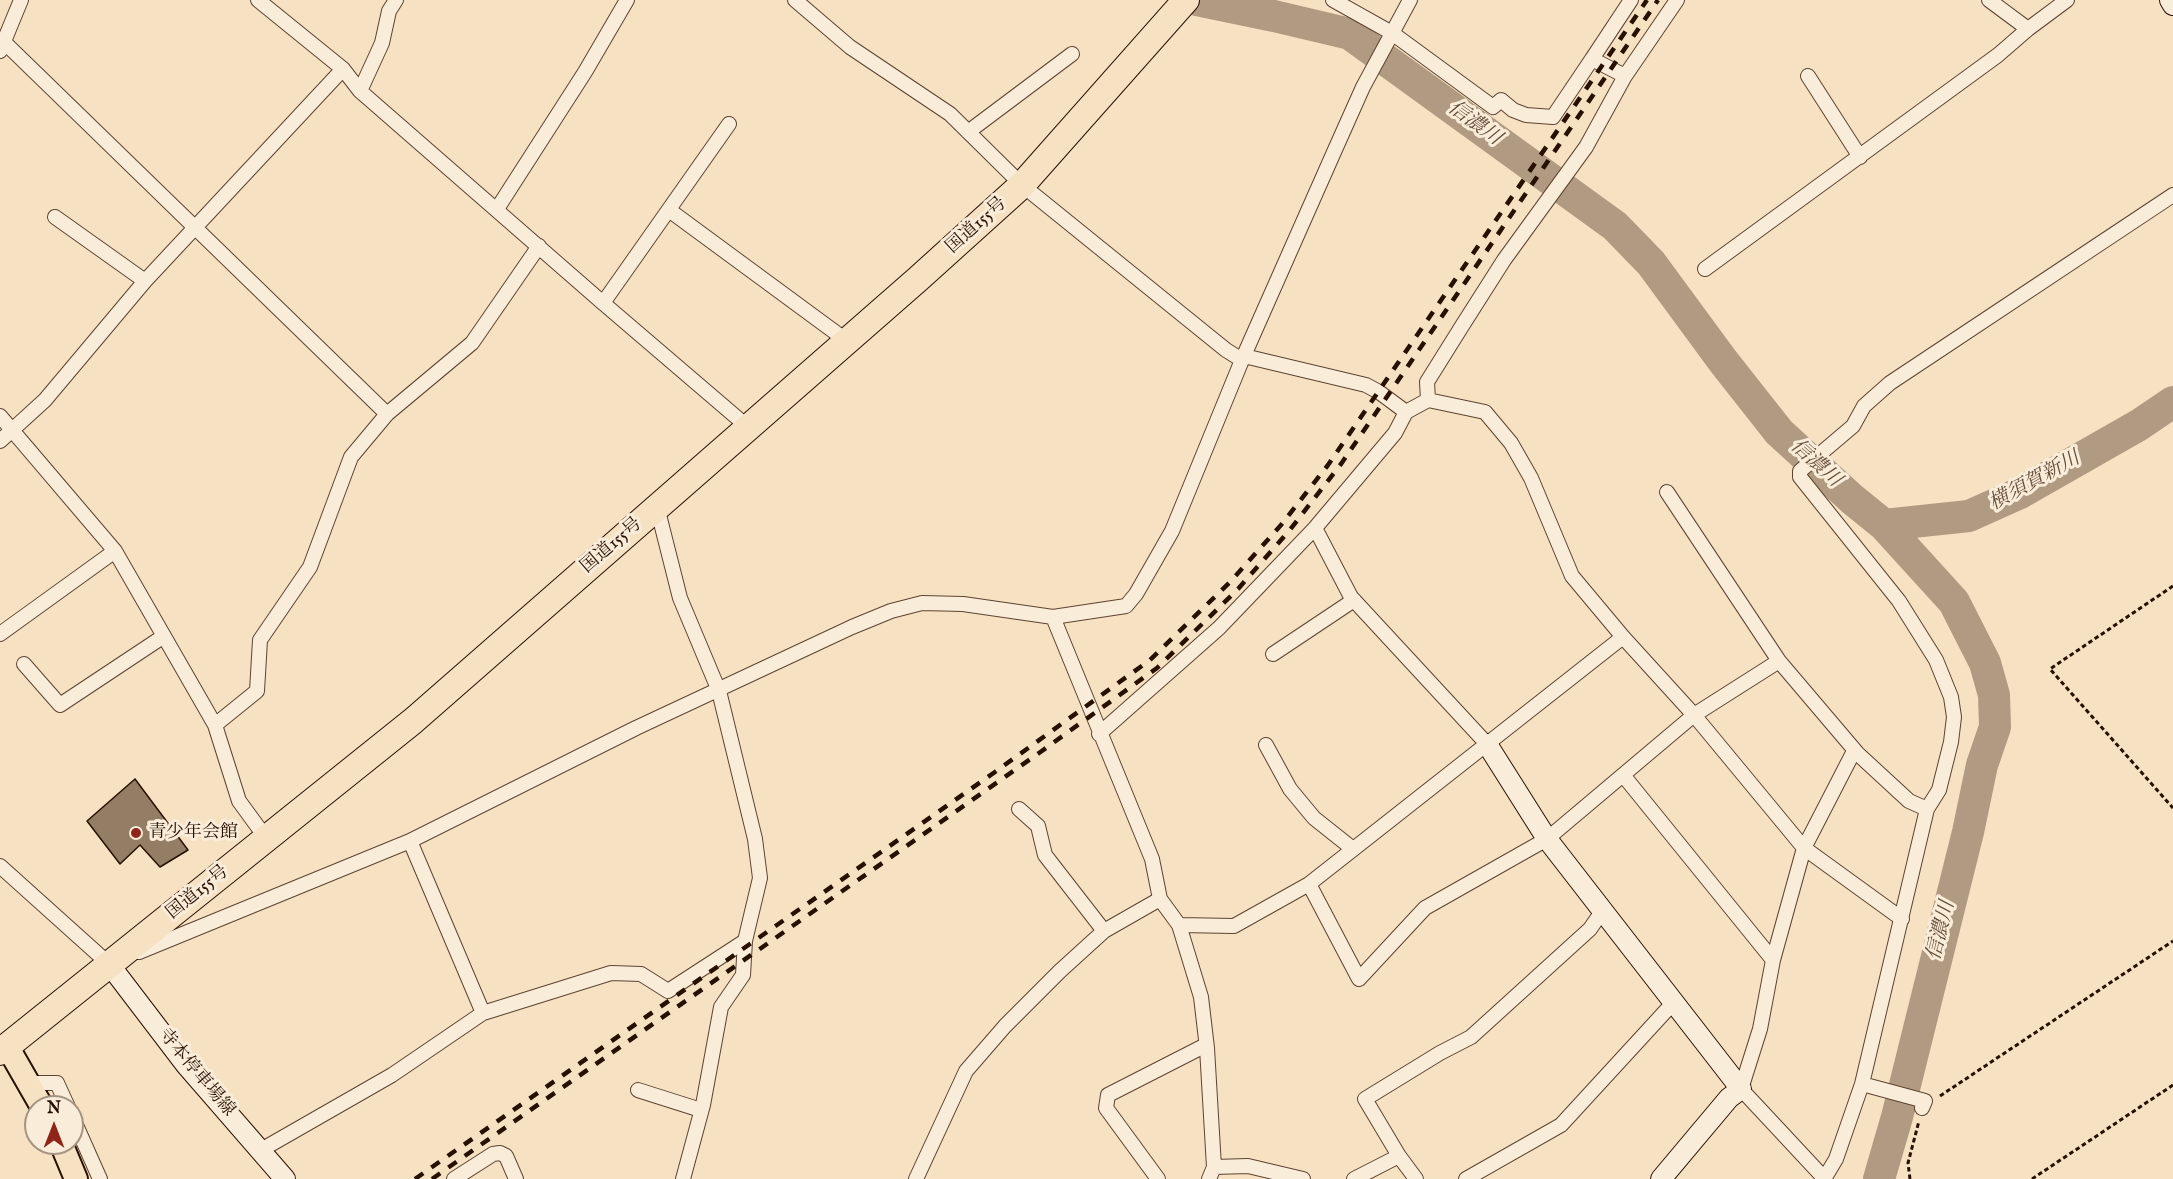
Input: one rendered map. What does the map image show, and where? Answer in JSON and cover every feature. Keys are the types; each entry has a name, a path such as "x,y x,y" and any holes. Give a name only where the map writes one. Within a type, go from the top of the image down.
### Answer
{"highway":[{"name":"国道155号","path":"2,1046 110,964 413,721 749,428 1022,186 1186,0"}],"main road":[{"path":"2,1046 35,1095"},
{"path":"66,1155 76,1179"}],"street":[{"path":"21,0 2,47 194,226 387,414"},
{"path":"258,0 343,69 360,91 749,428"},
{"path":"360,91 382,43 388,11 396,0"},
{"path":"497,209 585,72 627,0"},
{"path":"795,0 850,47 950,114 1022,186 1226,351 1243,358 1366,385 1406,412"},
{"path":"1334,0 1493,107 1501,100 1513,110 1527,115 1553,117 1631,0"},
{"path":"0,866 110,964 178,934 410,841 636,728 852,627 891,612 922,603 963,604 1053,617 1126,606 1136,594 1172,531 1243,358 1363,87 1410,0"},
{"path":"1428,400 1427,382 1504,260 1586,147 1625,76 1677,0"},
{"path":"1989,0 2028,28"},
{"path":"1705,269 1998,55 2028,28 2067,0"},
{"path":"2170,0 2173,5"},
{"path":"968,132 1072,54"},
{"path":"1592,59 1625,76"},
{"path":"0,441 45,400 194,226 343,69"},
{"path":"1808,75 1860,157"},
{"path":"603,303 729,124"},
{"path":"1315,528 1354,600 1487,744 1547,839 1741,1089 1824,1179 1836,1159 1862,1084 1927,809 1939,790 1951,742 1954,717 1951,696 1936,660 1899,601 1800,477 1800,471 1853,426 1864,406 1890,383 2173,195"},
{"path":"669,210 847,341"},
{"path":"55,217 145,281"},
{"path":"215,725 257,691 260,640 310,567 351,457 387,414 472,343 539,246"},
{"path":"1099,734 1219,628 1315,528 1395,433 1406,412 1428,400 1485,412 1511,443 1531,478 1572,576 1623,637 1694,715 1804,848 1902,919"},
{"path":"0,416 115,550 215,725 239,801 266,838"},
{"path":"1667,492 1779,662 1854,751 1909,801 1927,809"},
{"path":"657,507 680,598 718,691 755,839 760,878 746,941 743,975 722,1007 701,1110 683,1179"},
{"path":"0,634 115,550"},
{"path":"1273,654 1354,600"},
{"path":"1053,617 1152,859 1160,899 1179,925 1201,997 1206,1045 1212,1173 1248,1166 1303,1179"},
{"path":"24,663 60,705 164,636"},
{"path":"1179,925 1234,926 1309,884 1623,637"},
{"path":"1309,884 1359,979 1425,908 1547,839 1694,715 1779,662"},
{"path":"1266,745 1290,789 1314,818 1353,849"},
{"path":"1661,1179 1729,1098 1741,1089 1760,1029 1773,960 1804,848 1854,751"},
{"path":"1623,775 1773,960"},
{"path":"1019,809 1038,826 1045,855 1104,931"},
{"path":"410,841 483,1013"},
{"path":"916,1179 966,1071 1005,1026 1104,931 1160,899"},
{"path":"1416,1179 1399,1156 1365,1099 1440,1053 1471,1037 1590,929 1603,910"},
{"path":"261,1150 392,1075 483,1013 611,973 642,974 668,990 746,941"},
{"name":"寺本停車場線","path":"110,964 186,1065 285,1179"},
{"path":"1466,1179 1561,1125 1674,1002"},
{"path":"1158,1179 1106,1108 1108,1095 1206,1045"},
{"path":"28,1083 57,1083 62,1095"},
{"path":"1862,1084 1921,1103"},
{"path":"638,1089 701,1110"},
{"path":"84,1143 100,1179"},
{"path":"454,1179 493,1154 500,1153 506,1156 516,1179"},
{"path":"1354,1179 1399,1156"}],"path":[{"path":"2173,586 2050,669 2173,808"},
{"path":"1910,1179 1908,1163 1921,1103 1937,1098 1958,1086 2173,941"},
{"path":"2032,1179 2173,1085"}],"building":[{"name":"青少年会館","path":"135,779 188,850 160,867 140,845 120,864 87,821"}],"waterway":[{"name":"信濃川","path":"1197,0 1350,34 1615,226 1651,263 1779,432 1884,525 1954,602 1985,663 1994,695 1995,727 1982,765 1968,832 1897,1117 1879,1179"},
{"name":"横須賀新川","path":"1884,525 1969,516 2018,494 2139,425 2173,402"}],"railway":[{"path":"415,1179 995,772 1150,660 1230,582 1281,525 1328,465 1647,0"},
{"path":"432,1179 1157,668 1238,589 1289,531 1341,464 1658,0"}],"place":[{"name":"青少年会館","path":"136,833"}]}
